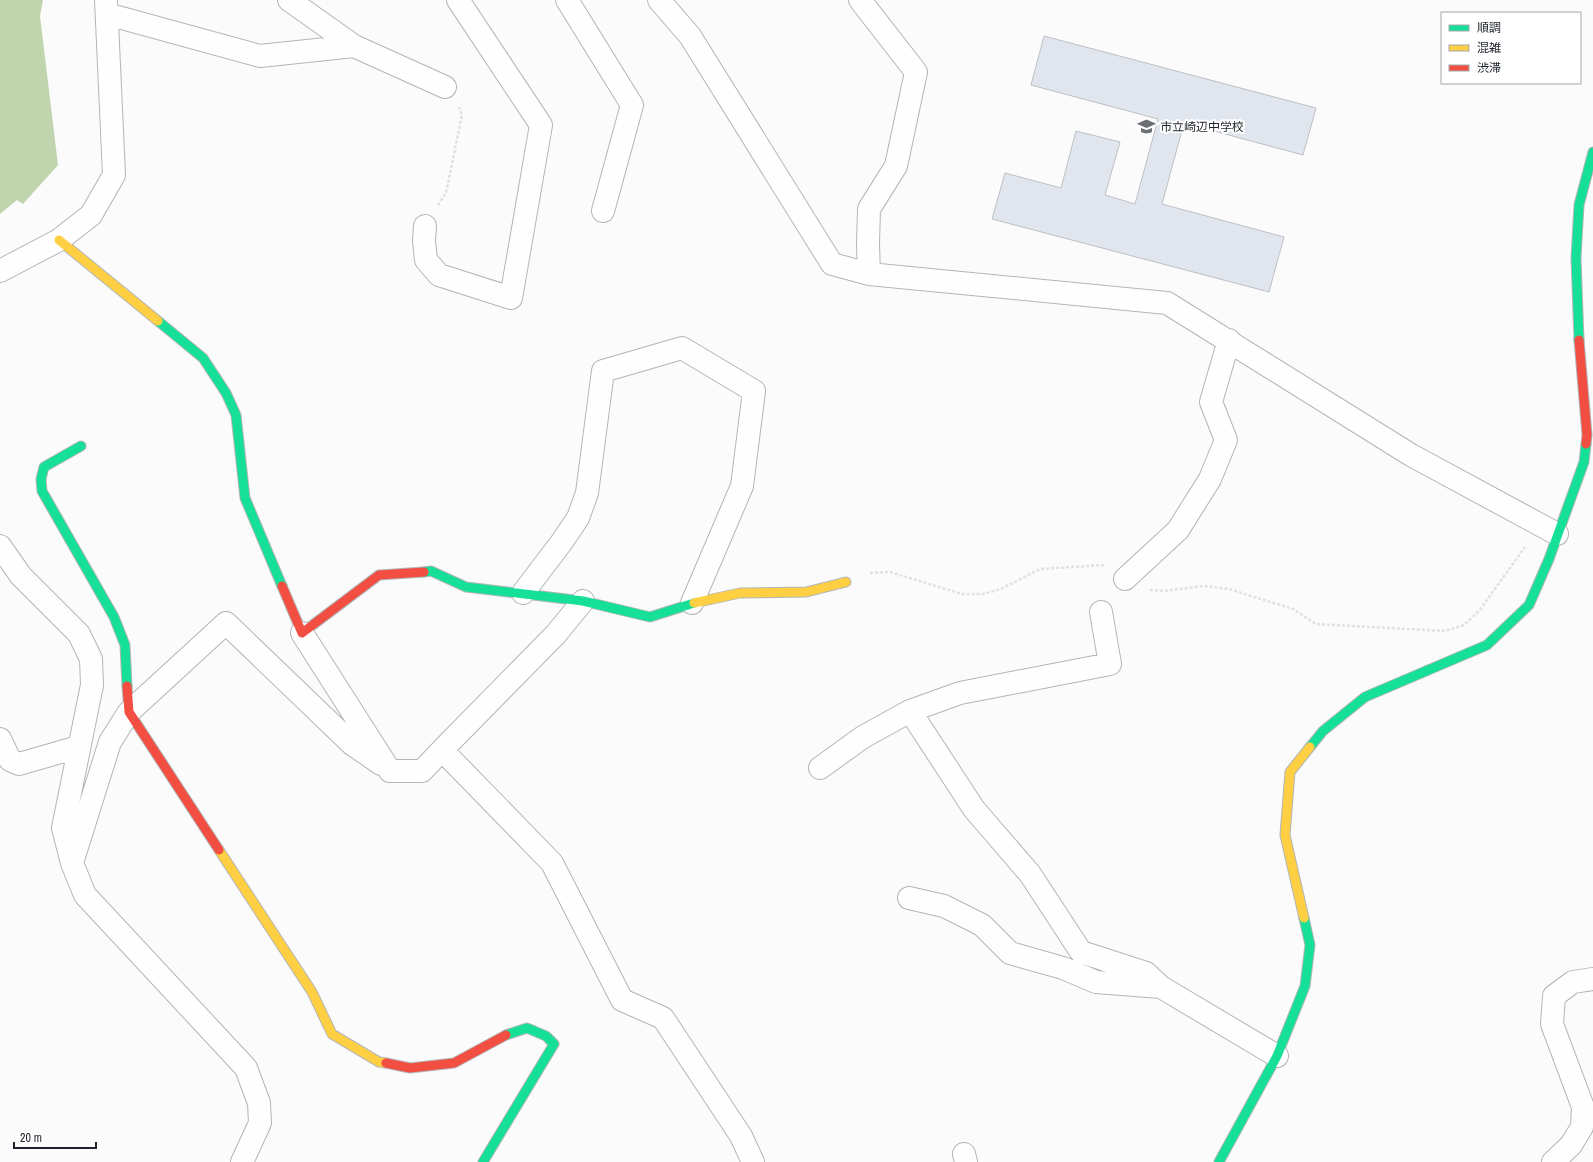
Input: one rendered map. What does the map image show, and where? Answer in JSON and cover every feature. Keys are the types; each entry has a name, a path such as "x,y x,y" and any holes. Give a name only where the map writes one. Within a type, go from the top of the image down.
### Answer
{"street":[{"path":"289,0 354,46 445,87"},
{"path":"425,226 424,240 426,260 439,275 511,298 541,126 458,0"},
{"path":"567,0 632,105 603,211"},
{"path":"659,0 690,36 832,264 869,274 1167,303 1229,340 1411,455 1549,530"},
{"path":"860,0 916,72 896,166 869,209 869,274"},
{"path":"0,272 58,240 91,215 114,174 106,7 260,56 354,46"},
{"path":"1219,1162 1277,1056 1305,986 1310,945 1285,835 1290,772 1323,731 1365,697 1487,645 1529,605 1548,560 1549,530 1584,462 1587,435 1578,331 1576,258 1579,205 1593,152"},
{"path":"58,240 203,358 226,393 236,415 245,498 302,633 390,771"},
{"path":"1125,579 1178,530 1210,479 1226,440 1211,402 1229,340"},
{"path":"522,593 574,524 585,500 603,372 682,348 754,391 742,486 692,603"},
{"path":"81,446 44,467 41,479 42,490 114,617 125,645 129,712 312,992 332,1034 379,1062 410,1068 454,1063 509,1033 527,1028 546,1036 554,1044 483,1162"},
{"path":"0,546 21,576 78,634 91,659 92,685 78,747 63,828 72,863 85,895 246,1068 259,1103 260,1123 242,1162"},
{"path":"302,633 379,575 431,571 466,587 583,601 650,617 692,603 740,593 806,592 846,582"},
{"path":"72,863 110,742 129,712 226,624 352,744 390,771 422,771 556,634 583,601"},
{"path":"820,768 863,737 910,711 960,693 1110,664 1100,612"},
{"path":"910,711 974,809 1030,874 1081,952 1146,973 1161,987 1277,1056"},
{"path":"0,739 10,760 19,764 78,747"},
{"path":"442,750 552,863 622,1000 663,1018 741,1136 753,1162"},
{"path":"909,898 944,906 982,925 1010,953 1063,968 1096,982 1161,987"},
{"path":"1553,1162 1571,1145 1582,1127 1583,1107 1552,1024 1554,996 1573,982 1593,979"}],"path":[{"path":"425,226 446,193 462,115 457,102 445,87"},
{"path":"846,582 868,573 890,572 962,594 983,594 1001,589 1040,569 1105,565 1142,589 1163,591 1204,586 1229,589 1293,609 1316,624 1445,632 1464,625 1479,611 1549,530"}],"shaded area":[{"path":"0,0 43,0 40,16 58,165 23,204 17,200 0,214"}],"building":[{"name":"市立崎辺中学校","path":"1044,36 1316,108 1303,155 1184,123 1162,204 1284,237 1269,292 992,219 1005,173 1061,188 1076,131 1120,142 1105,195 1135,204 1158,119 1031,85"}],"traffic: fast":[{"path":"1579,340 1576,258 1579,205 1593,152"},
{"path":"158,321 203,358 226,393 236,415 245,498 282,586"},
{"path":"1310,747 1323,731 1365,697 1487,645 1529,605 1549,559 1584,462 1586,444"},
{"path":"81,446 44,467 41,479 42,491 114,617 125,645 127,686"},
{"path":"424,572 431,571 466,587 583,601 650,617 694,603"},
{"path":"1219,1162 1277,1056 1305,986 1310,945 1304,918"},
{"path":"483,1162 554,1044 546,1036 527,1028 506,1035"}],"traffic: slow":[{"path":"59,240 158,321"},
{"path":"694,603 740,593 806,592 846,582"},
{"path":"1304,918 1285,835 1290,772 1310,747"},
{"path":"219,850 312,992 332,1034 379,1062 386,1063"}],"traffic: jam":[{"path":"1579,340 1587,435 1586,444"},
{"path":"282,586 302,633 379,575 424,572"},
{"path":"127,686 129,712 219,850"},
{"path":"386,1063 410,1068 454,1063 506,1035"}],"place":[{"name":"市立崎辺中学校","path":"1147,127"}]}
